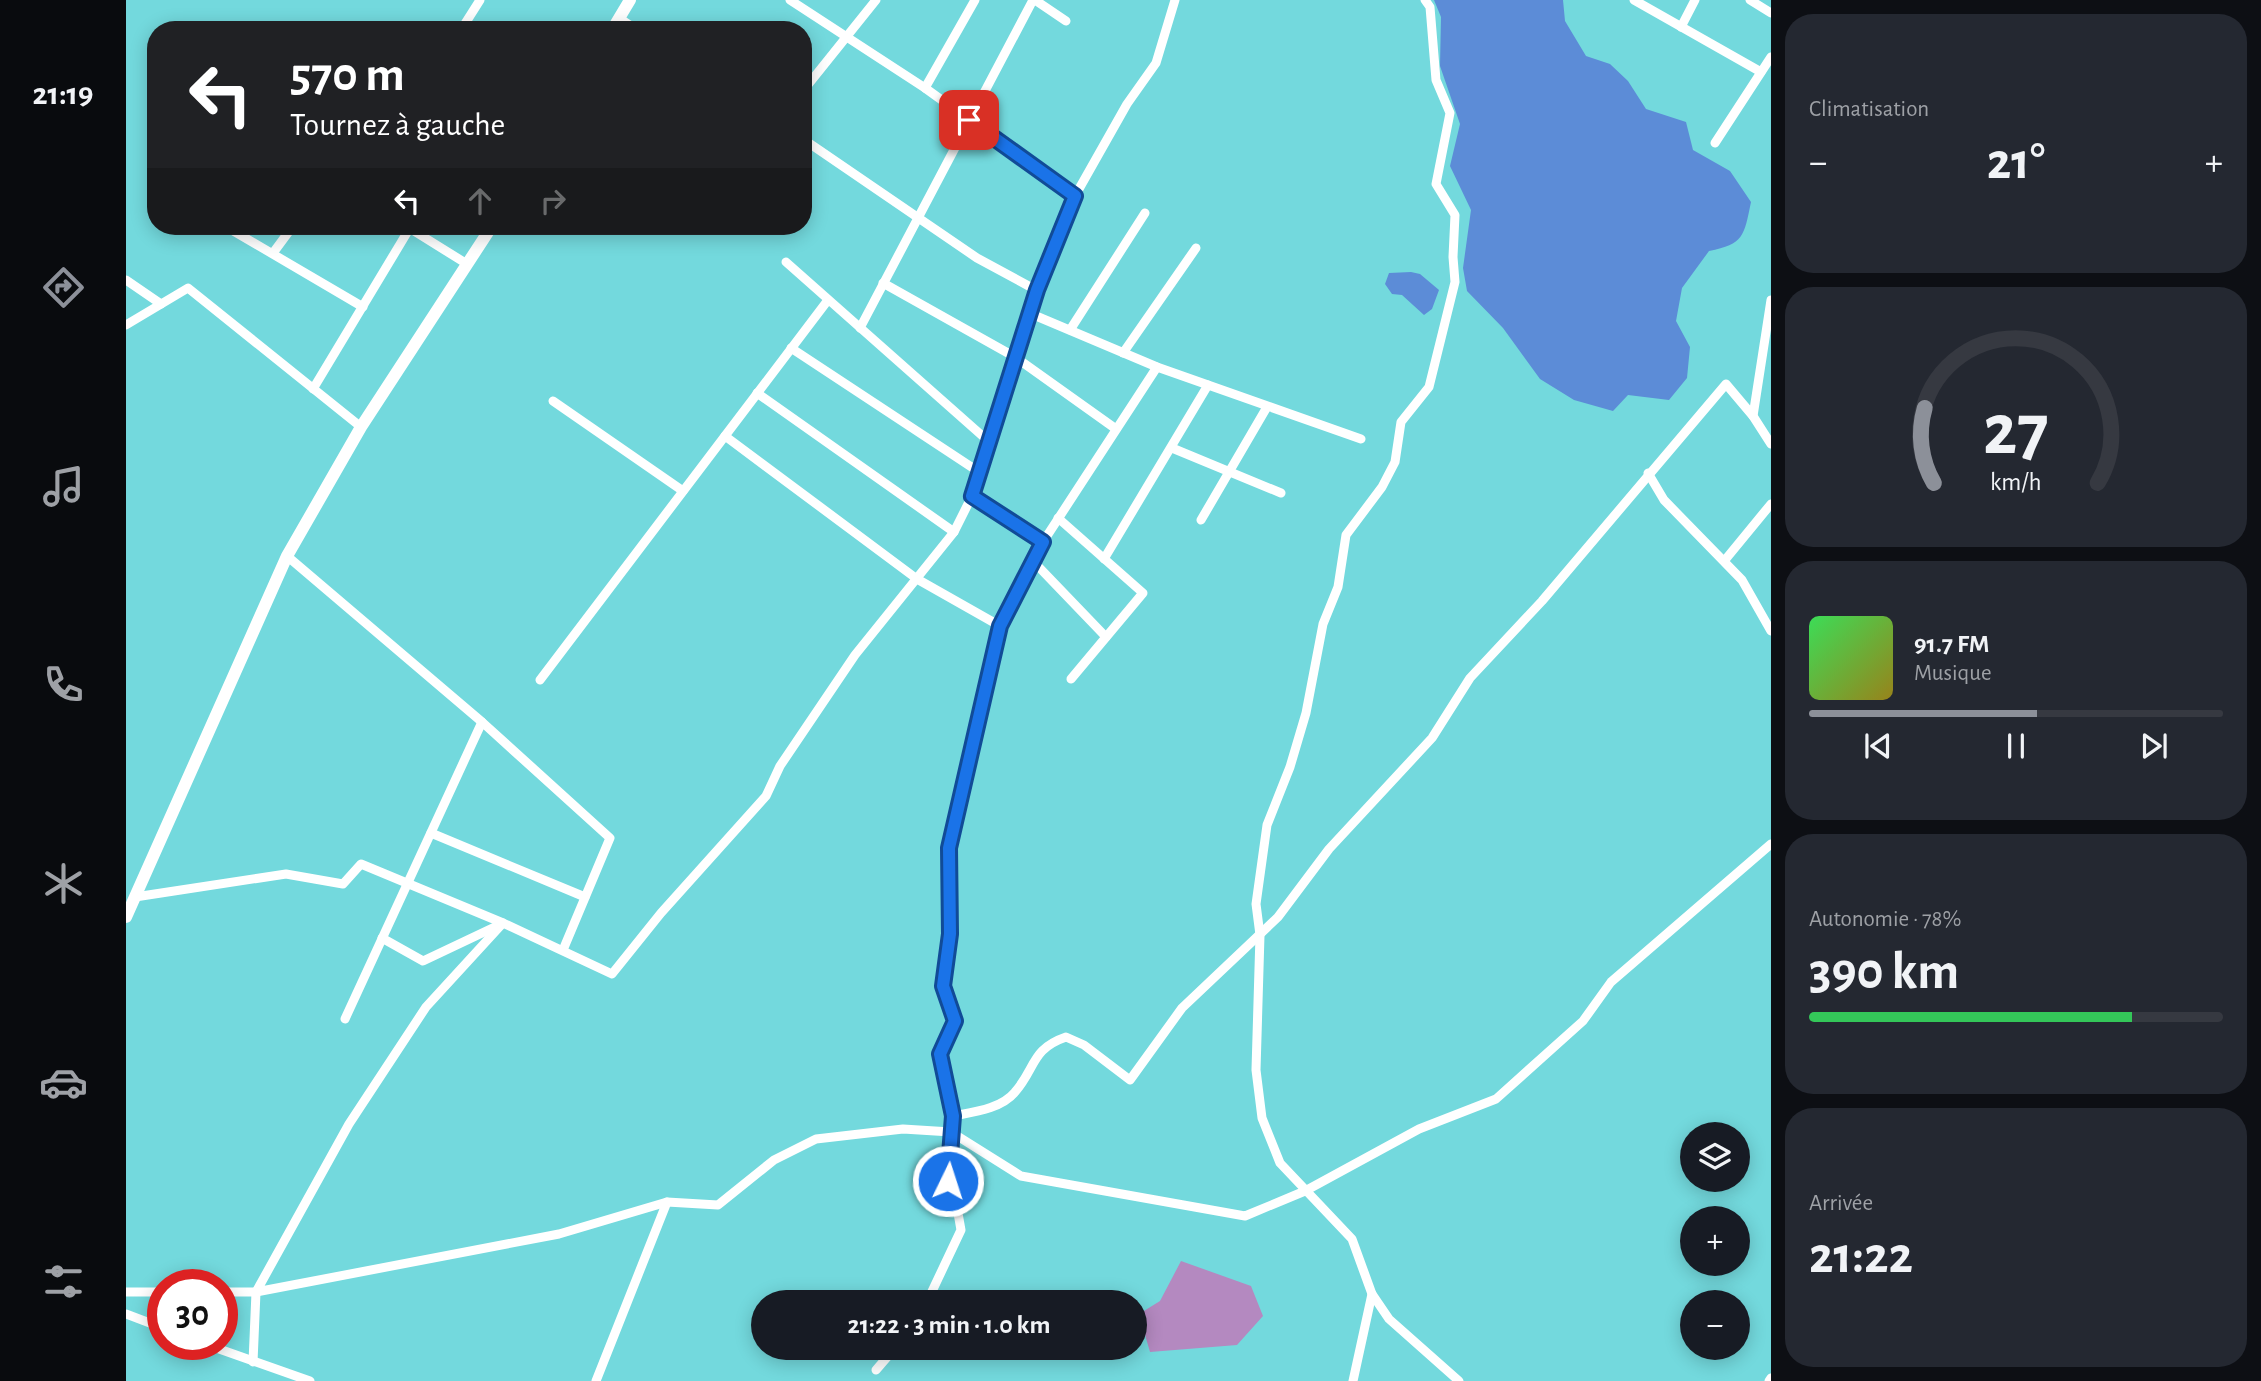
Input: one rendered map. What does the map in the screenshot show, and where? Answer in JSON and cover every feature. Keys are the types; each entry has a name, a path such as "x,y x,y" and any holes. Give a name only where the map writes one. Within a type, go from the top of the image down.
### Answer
{"main road":[{"path":"618,21 630,0"},
{"path":"126,917 287,556 361,427 486,235"}],"street":[{"path":"467,21 480,0"},
{"path":"812,80 876,0"},
{"path":"925,88 975,0"},
{"path":"860,328 1034,0 1066,21"},
{"path":"135,897 286,874 343,884 361,864 408,881 612,974 661,913 766,796 780,766 855,655 954,532 972,496 987,440 1029,313 1075,196 1127,104 1156,63 1175,0"},
{"path":"1425,0 1430,7 1436,80 1450,113 1436,184 1455,215 1452,257 1455,282 1429,387 1401,422 1395,462 1381,487 1346,535 1338,587 1323,624 1306,713 1290,767 1267,825 1256,904 1260,935 1256,1070 1262,1118 1280,1163 1352,1239 1372,1294 1389,1319 1459,1381"},
{"path":"1634,0 1761,72"},
{"path":"1681,27 1695,0"},
{"path":"1749,0 1771,13"},
{"path":"795,1 846,38 925,88 1075,196"},
{"path":"1715,143 1771,57"},
{"path":"812,145 977,258 1037,290"},
{"path":"1070,330 1145,213"},
{"path":"240,235 363,306"},
{"path":"273,254 287,235"},
{"path":"313,389 404,235"},
{"path":"422,235 467,264"},
{"path":"1124,353 1196,248"},
{"path":"786,262 987,440"},
{"path":"126,280 161,304"},
{"path":"883,283 1016,357 1116,429"},
{"path":"126,325 188,288 361,427"},
{"path":"540,680 828,300"},
{"path":"1753,416 1771,300"},
{"path":"1029,313 1157,367 1361,439"},
{"path":"791,348 979,472"},
{"path":"933,1290 961,1230 956,1202 948,1181 953,1116 940,1054 955,1021 943,986 950,934 949,848 1000,626 1043,542 1157,367"},
{"path":"953,1116 982,1111 1004,1100 1015,1092 1032,1060 1048,1043 1066,1037 1084,1045 1129,1080 1182,1008 1260,935 1329,849 1432,738 1470,678 1542,601 1726,384 1753,416 1771,444"},
{"path":"1104,559 1208,385"},
{"path":"757,393 954,532"},
{"path":"553,401 683,491"},
{"path":"1201,520 1267,407"},
{"path":"725,436 917,579 1000,626"},
{"path":"1172,448 1281,493"},
{"path":"1648,473 1676,515 1725,560 1742,580 1771,631"},
{"path":"972,496 1043,542"},
{"path":"1725,560 1771,504"},
{"path":"1058,518 1143,593 1071,679"},
{"path":"287,556 482,722 610,838 563,950"},
{"path":"1033,561 1106,637"},
{"path":"345,1018 482,722"},
{"path":"431,832 585,897"},
{"path":"238,1292 256,1292 559,1234 667,1202 718,1205 774,1160 816,1139 903,1129 951,1132 1021,1176 1245,1216 1305,1191 1419,1129 1496,1099 1583,1021 1611,982 1771,844"},
{"path":"382,938 423,961 503,923"},
{"path":"253,1362 256,1292 349,1124 426,1007 503,923"},
{"path":"596,1381 667,1202"},
{"path":"126,1292 147,1292"},
{"path":"1353,1381 1372,1294"},
{"path":"126,1314 147,1322"},
{"path":"238,1356 310,1381"},
{"path":"876,1370 885,1360"}],"shaded area":[{"path":"1181,1261 1251,1286 1263,1316 1237,1345 1150,1352 1147,1342 1147,1309 1160,1301"}],"water":[{"path":"1434,0 1563,0 1565,21 1586,56 1610,64 1628,81 1646,109 1686,122 1693,150 1730,171 1751,202 1740,237 1729,245 1709,251 1682,288 1676,321 1690,347 1687,378 1669,400 1628,395 1613,411 1574,400 1540,379 1503,328 1467,291 1463,268 1471,210 1450,166 1460,124 1440,66 1441,17"},
{"path":"1389,273 1420,274 1439,290 1432,309 1424,315 1402,295 1392,294 1385,284"}],"route":[{"path":"948,1181 953,1116 940,1054 955,1021 943,986 950,934 949,848 1000,626 1043,542 972,496 987,440 1037,290 1075,196 969,120"}]}
